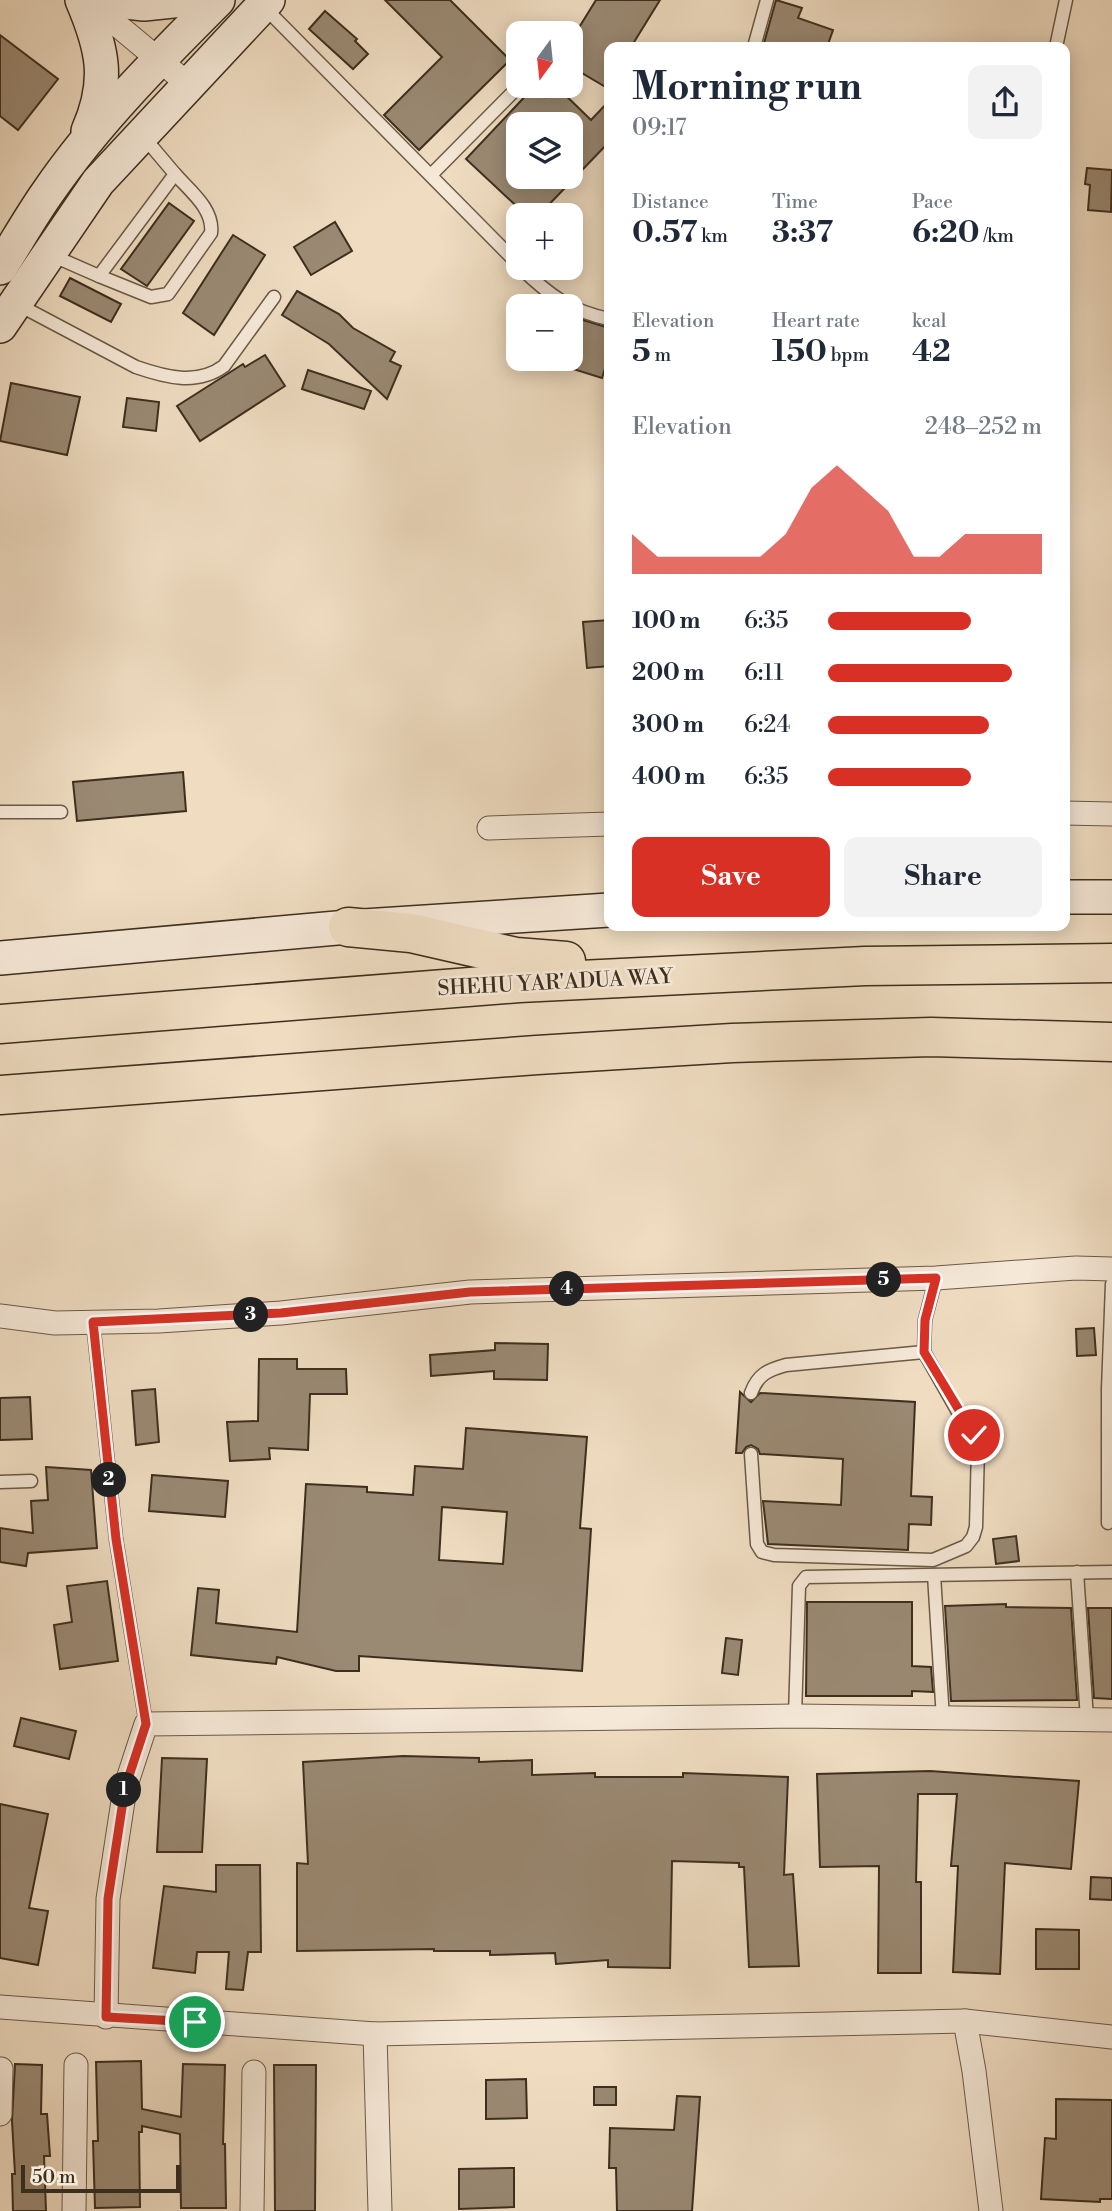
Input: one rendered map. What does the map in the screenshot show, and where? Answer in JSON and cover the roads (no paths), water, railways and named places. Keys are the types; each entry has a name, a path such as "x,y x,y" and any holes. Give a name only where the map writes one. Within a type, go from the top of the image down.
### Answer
{"highway":[{"path":"348,927 411,933 516,957 690,974"},
{"name":"SHEHU YAR'ADUA WAY","path":"0,1024 519,983 866,966 1112,962"},
{"path":"0,1095 732,1043 931,1037 1112,1042"}],"street":[{"path":"85,0 188,84"},
{"path":"79,152 102,93 103,66 97,35 85,0"},
{"path":"109,0 144,4 182,0"},
{"path":"0,268 49,191 79,152 159,61 218,0"},
{"path":"7,314 98,182 265,3"},
{"path":"1070,813 1112,814"},
{"path":"489,828 604,824"},
{"path":"1070,897 1112,897"},
{"path":"0,958 348,927 604,910"},
{"path":"0,1316 55,1323 93,1322 281,1313 470,1292 936,1278 1076,1268 1112,1269"},
{"path":"106,2017 108,1899 125,1788 146,1724 795,1716 1112,1720"},
{"path":"0,2007 106,2017 375,2034 965,2021 1112,2038"},
{"path":"965,2021 974,2071 991,2211"},
{"path":"375,2034 380,2211"},
{"path":"74,2211 76,2065"},
{"path":"0,2114 1,2069"},
{"path":"252,2211 254,2072"}],"lane":[{"path":"755,42 767,0"},
{"path":"1057,42 1066,0"},
{"path":"265,3 506,252"},
{"path":"431,175 507,98"},
{"path":"48,253 151,298 168,294 211,233 212,224 206,209 142,135"},
{"path":"99,276 175,174"},
{"path":"533,280 546,293 591,315 604,318"},
{"path":"7,314 136,367 190,379 214,374 223,366 274,297"},
{"path":"0,812 61,812"},
{"path":"751,1454 757,1545 762,1552 774,1555 933,1560 966,1546 976,1527 978,1447 924,1352 925,1320 936,1278"},
{"path":"1108,1523 1112,1284"},
{"path":"93,1322 116,1539 146,1724"},
{"path":"751,1393 759,1377 768,1370 786,1365 924,1352"},
{"path":"0,1482 31,1481"},
{"path":"1077,1572 1087,1720"},
{"path":"795,1716 799,1586 813,1575 1112,1572"},
{"path":"934,1575 943,1719"}]}
